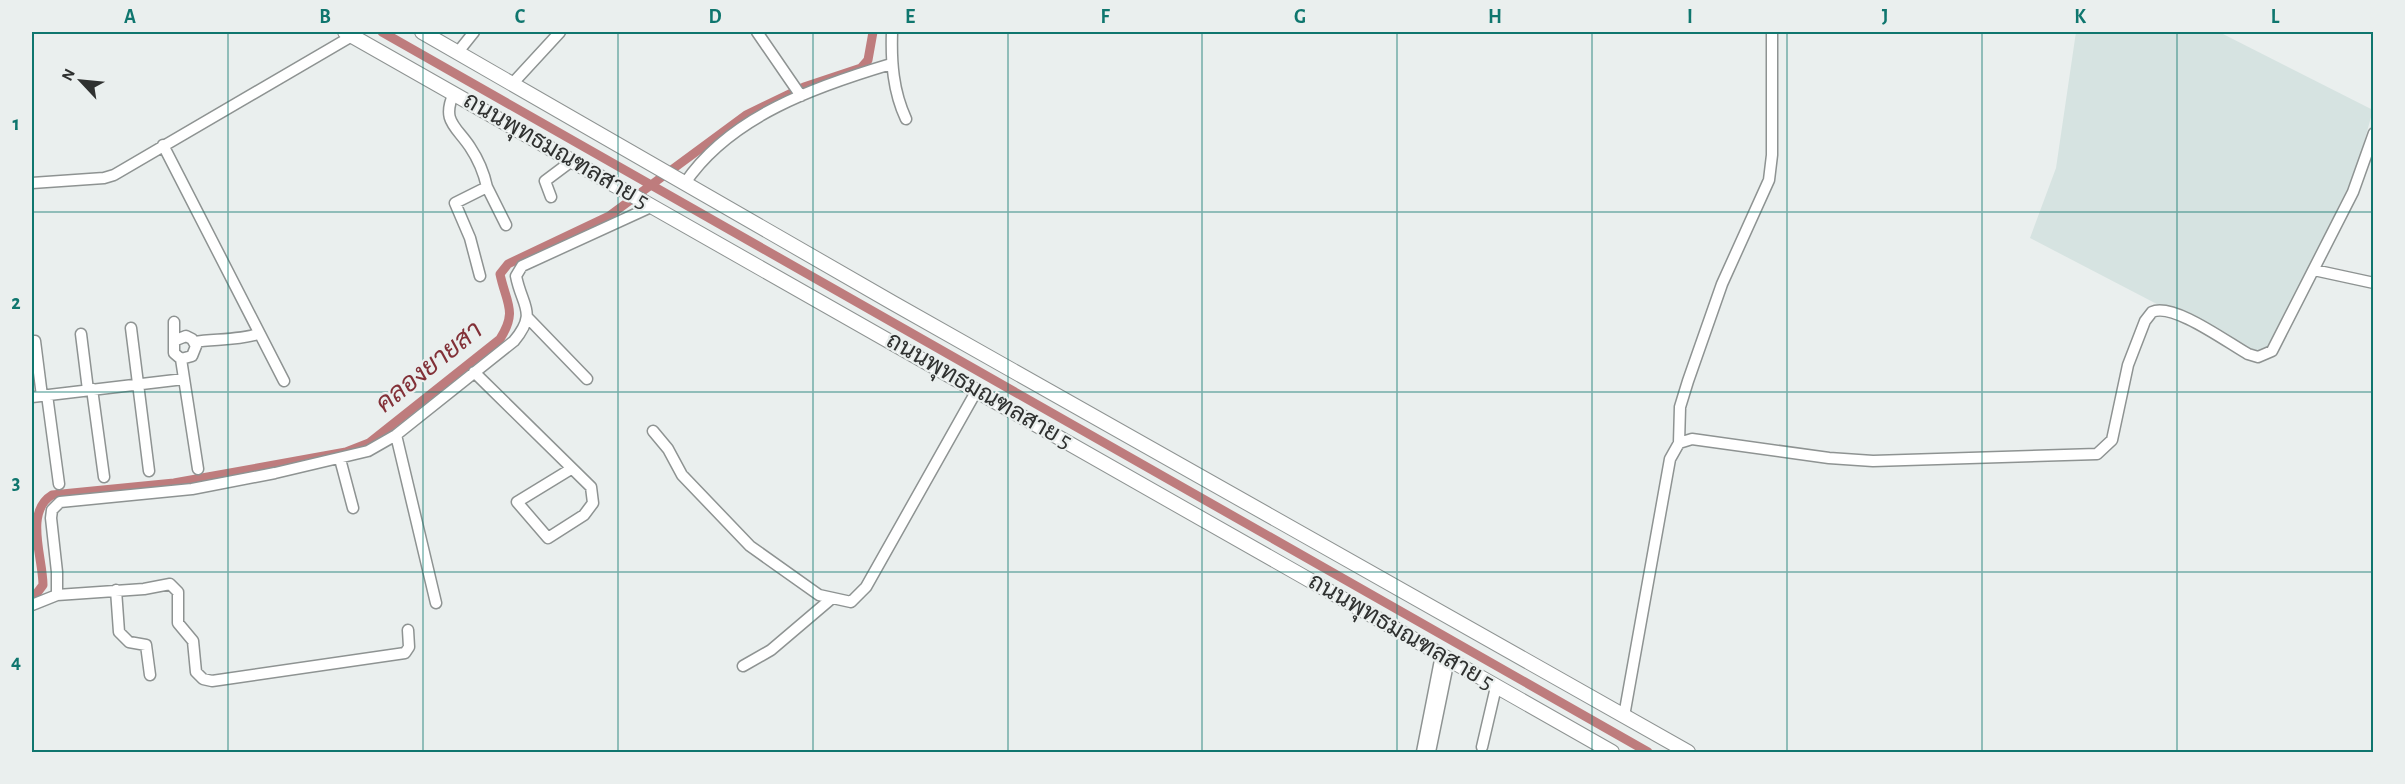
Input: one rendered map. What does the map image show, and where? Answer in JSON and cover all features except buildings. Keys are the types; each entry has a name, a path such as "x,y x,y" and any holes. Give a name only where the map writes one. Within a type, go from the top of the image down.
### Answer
{"main road":[{"name":"ถนนพุทธมณฑลสาย 5","path":"422,32 1688,753"},
{"name":"ถนนพุทธมณฑลสาย 5","path":"348,34 1612,753"}],"street":[{"path":"458,52 474,32"},
{"path":"513,83 560,32"},
{"path":"757,32 798,91"},
{"path":"892,32 891,64 900,104 906,118"},
{"path":"1624,716 1670,459 1679,442 1680,407 1722,284 1770,174 1772,32"},
{"path":"32,183 104,178 348,34"},
{"path":"683,182 705,157 734,134 798,91 891,64"},
{"path":"454,93 448,112 454,129 471,147 506,225"},
{"path":"1679,442 1692,439 1829,458 1873,461 2097,454 2112,440 2128,365 2145,321 2152,312 2167,309 2248,354 2258,357 2267,355 2279,340 2353,192 2373,133"},
{"path":"163,145 252,323 284,381"},
{"path":"551,197 545,181 573,160"},
{"path":"480,276 470,238 455,203 487,187"},
{"path":"57,594 51,518 52,510 60,502 192,489 340,459 368,451 396,435 514,341 528,318 527,307 516,276 522,266 651,205"},
{"path":"2313,270 2373,283"},
{"path":"528,318 587,380"},
{"path":"174,322 176,340 172,350 181,359 198,469"},
{"path":"236,336 252,323"},
{"path":"131,328 149,471"},
{"path":"81,334 104,477"},
{"path":"176,340 186,336 195,342 236,336 244,339 258,334"},
{"path":"35,341 40,396 59,484"},
{"path":"181,359 192,356 196,350 195,342"},
{"path":"474,372 591,488 593,503 584,515 548,538 517,502 571,469"},
{"path":"40,396 184,379"},
{"path":"653,431 668,449 682,475 750,546 819,595 851,602 866,587 977,390"},
{"path":"396,435 436,603"},
{"path":"340,459 353,508"},
{"path":"32,605 57,594 144,590 166,584 176,588 178,623 193,641 196,672 203,679 212,681 405,653 409,647 408,630"},
{"path":"116,590 118,632 129,642 146,645 150,675"},
{"path":"743,666 771,650 831,599"},
{"path":"1422,753 1445,657"},
{"path":"1431,753 1445,657"},
{"path":"1482,747 1496,687"}],"shaded area":[{"path":"2076,32 2219,32 2373,110 2356,171 2268,349 2251,353 2030,238 2056,168"}],"waterway":[{"path":"382,32 1648,752"},
{"name":"คลองยายสา","path":"32,595 37,593 43,585 37,536 39,512 52,495 174,483 346,452 369,443 500,339 509,314 500,274 508,264 609,216 746,115 804,87 861,68 868,60 873,32"}]}
